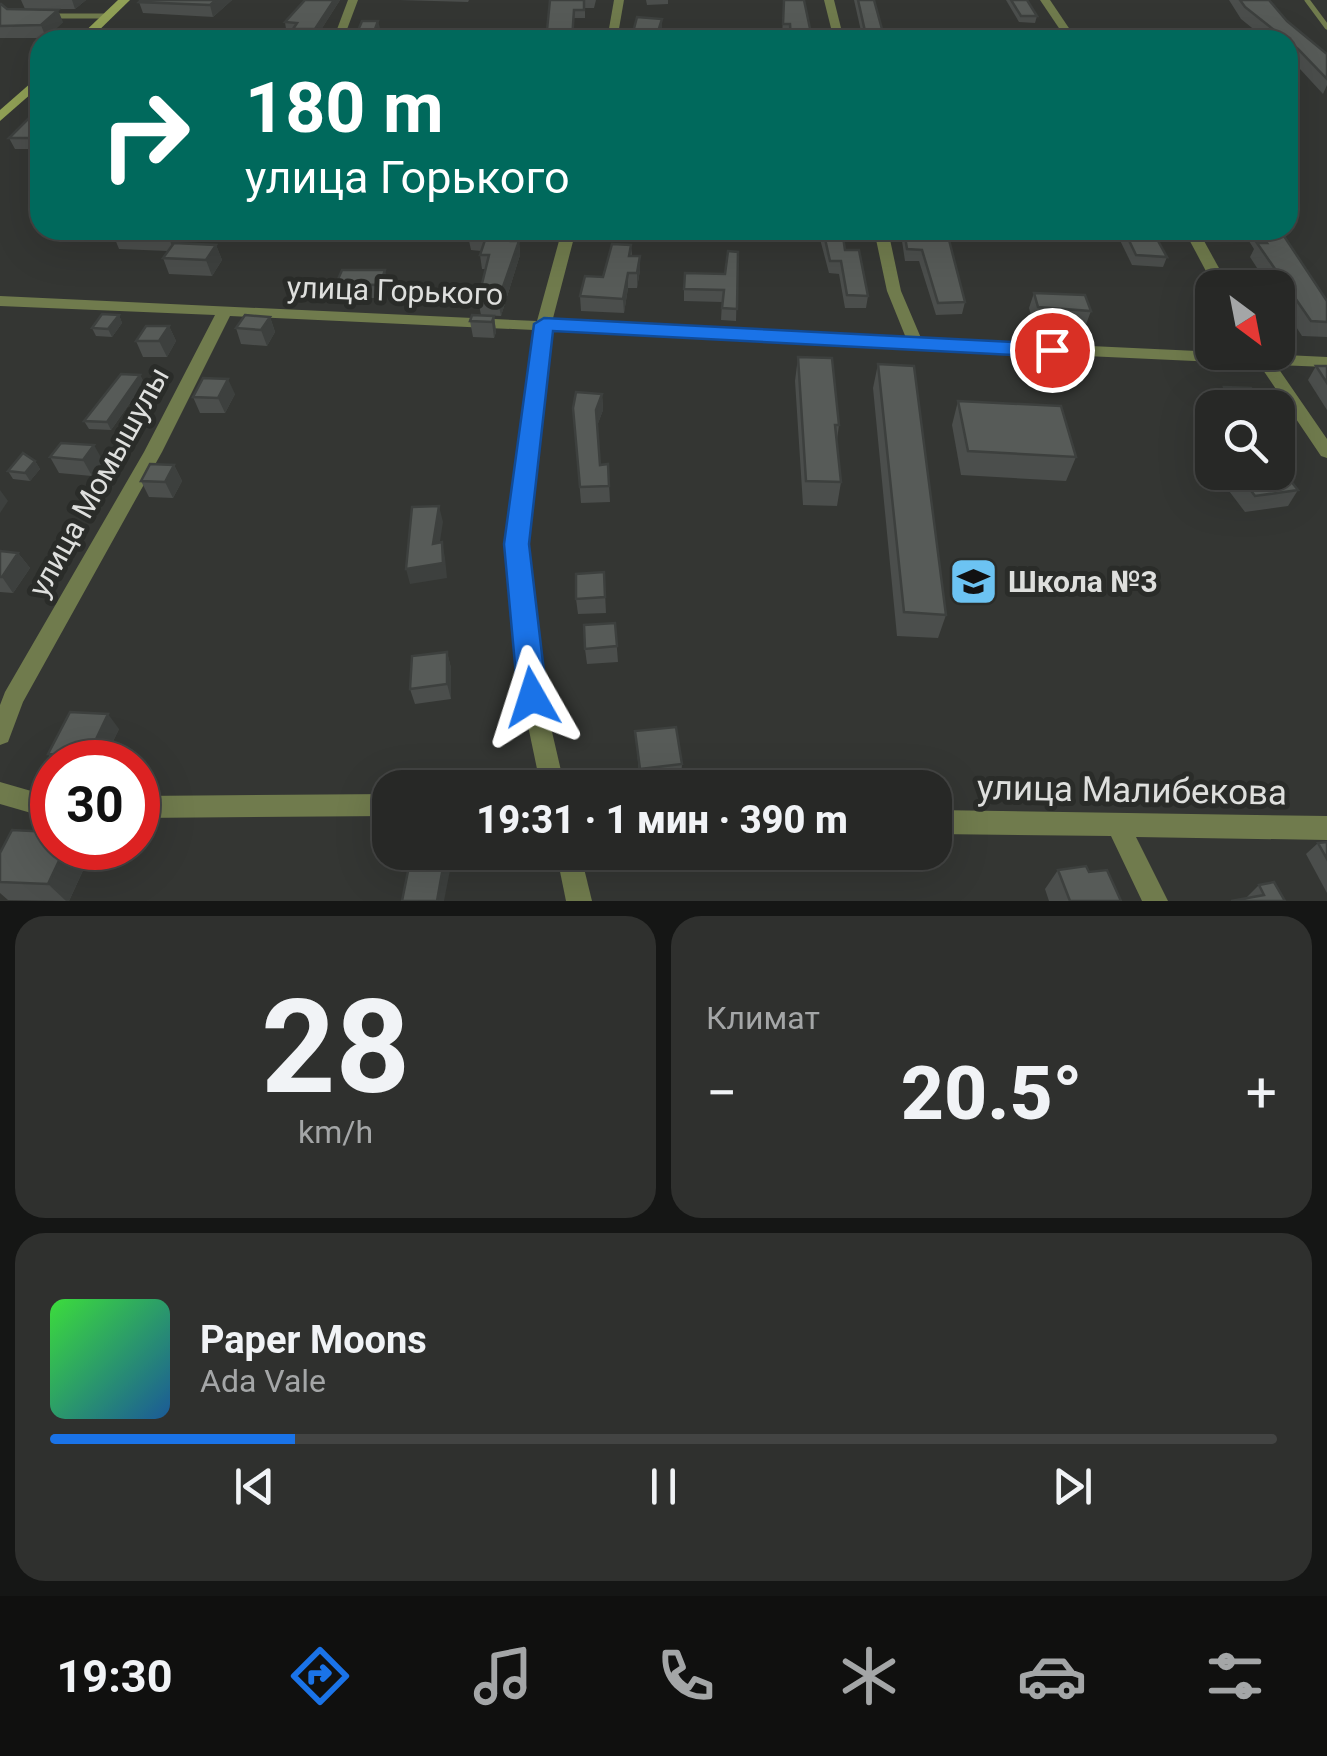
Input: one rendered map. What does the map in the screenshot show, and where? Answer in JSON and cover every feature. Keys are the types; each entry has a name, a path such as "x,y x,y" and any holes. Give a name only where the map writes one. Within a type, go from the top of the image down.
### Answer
{"main road":[{"path":"93,30 124,0"},
{"path":"0,116 30,88"}],"street":[{"path":"342,30 353,0"},
{"path":"614,30 619,0"},
{"path":"829,0 836,30"},
{"path":"1046,0 1066,30"},
{"path":"549,770 532,697 516,544 544,324 566,240"},
{"path":"883,240 894,291 916,344"},
{"path":"1197,240 1213,270"},
{"name":"улица Горького","path":"0,301 1195,354"},
{"name":"улица Момышулы","path":"0,734 14,699 153,452 225,312"},
{"name":"улица Горького","path":"1295,359 1327,362"},
{"path":"1271,370 1327,452"},
{"path":"0,793 30,802"},
{"path":"160,807 372,805"},
{"name":"улица Малибекова","path":"952,822 1327,828"},
{"path":"1118,825 1154,901"},
{"path":"572,870 579,901"}],"lane":[{"path":"1307,0 1327,27"},
{"path":"34,16 108,16"}],"building":[{"path":"141,0 216,0 210,5"},
{"path":"305,0 334,0 315,29 293,29 297,23 285,22"},
{"path":"550,0 584,0 584,10 574,10 573,30 547,30"},
{"path":"784,0 804,0 810,30 790,30 790,24 783,24"},
{"path":"858,0 874,0 882,30 865,30"},
{"path":"1011,0 1027,0 1037,16 1021,16"},
{"path":"1240,0 1269,0 1298,30 1274,30"},
{"path":"1,4 7,9 58,10 41,25 0,26"},
{"path":"637,17 662,19 659,30 634,30"},
{"path":"362,21 378,21 375,30 358,30"},
{"path":"1298,30 1327,54 1327,79 1298,49"},
{"path":"30,117 30,138 9,138"},
{"path":"485,240 519,241 498,301 478,300 489,255 480,255"},
{"path":"825,240 844,240 845,250 859,250 868,296 847,295 841,261 830,261"},
{"path":"906,240 949,240 965,302 938,303 922,250 907,249"},
{"path":"1129,240 1158,240 1167,257 1136,255"},
{"path":"1287,240 1327,301 1327,322 1311,321 1295,298 1295,270 1276,270 1257,243"},
{"path":"174,243 216,245 206,260 163,258"},
{"path":"612,244 631,245 629,256 640,256 637,273 628,273 623,299 580,296 585,276 603,277"},
{"path":"728,251 738,252 737,309 722,308 724,290 684,289 685,273 725,274"},
{"path":"342,270 385,270 380,285 336,284"},
{"path":"1034,293 1085,295 1091,311 1038,307"},
{"path":"102,314 119,315 108,329 92,328"},
{"path":"245,315 270,317 261,330 236,328"},
{"path":"472,315 494,316 492,322 470,321"},
{"path":"146,326 169,326 159,341 136,341"},
{"path":"798,357 832,358 841,482 806,481"},
{"path":"878,364 914,366 946,615 904,612"},
{"path":"1316,366 1327,366 1327,383"},
{"path":"121,374 140,375 107,422 84,421"},
{"path":"203,378 228,379 218,398 193,397"},
{"path":"1224,387 1252,390 1225,390"},
{"path":"576,392 602,394 596,410 600,465 608,464 609,486 580,487 573,408"},
{"path":"958,401 1061,406 1076,457 968,451"},
{"path":"61,443 94,445 83,460 50,457"},
{"path":"23,453 35,461 25,473 8,471"},
{"path":"150,464 174,465 165,482 141,481"},
{"path":"1295,486 1298,490 1255,496 1250,490 1295,490"},
{"path":"439,506 433,544 442,542 443,563 406,569 412,507"},
{"path":"0,551 18,553 2,577 0,577"},
{"path":"604,572 605,597 576,599 576,574"},
{"path":"615,623 617,646 585,649 584,625"},
{"path":"447,652 447,684 410,689 412,656"},
{"path":"70,712 108,714 96,740 55,740"},
{"path":"676,727 682,764 640,769 635,731"},
{"path":"12,830 30,831 30,870 55,870 48,884 0,882 0,853"},
{"path":"1327,842 1327,859 1318,843"},
{"path":"1086,866 1089,872 1107,870 1121,901 1070,901 1058,870"},
{"path":"408,870 443,870 437,901 402,901"},
{"path":"1274,882 1285,901 1231,901 1264,895 1259,885"}],"place":[{"name":"Школа №3","path":"973,582"}],"route":[{"path":"532,697 516,544 544,324 1052,350"}]}
